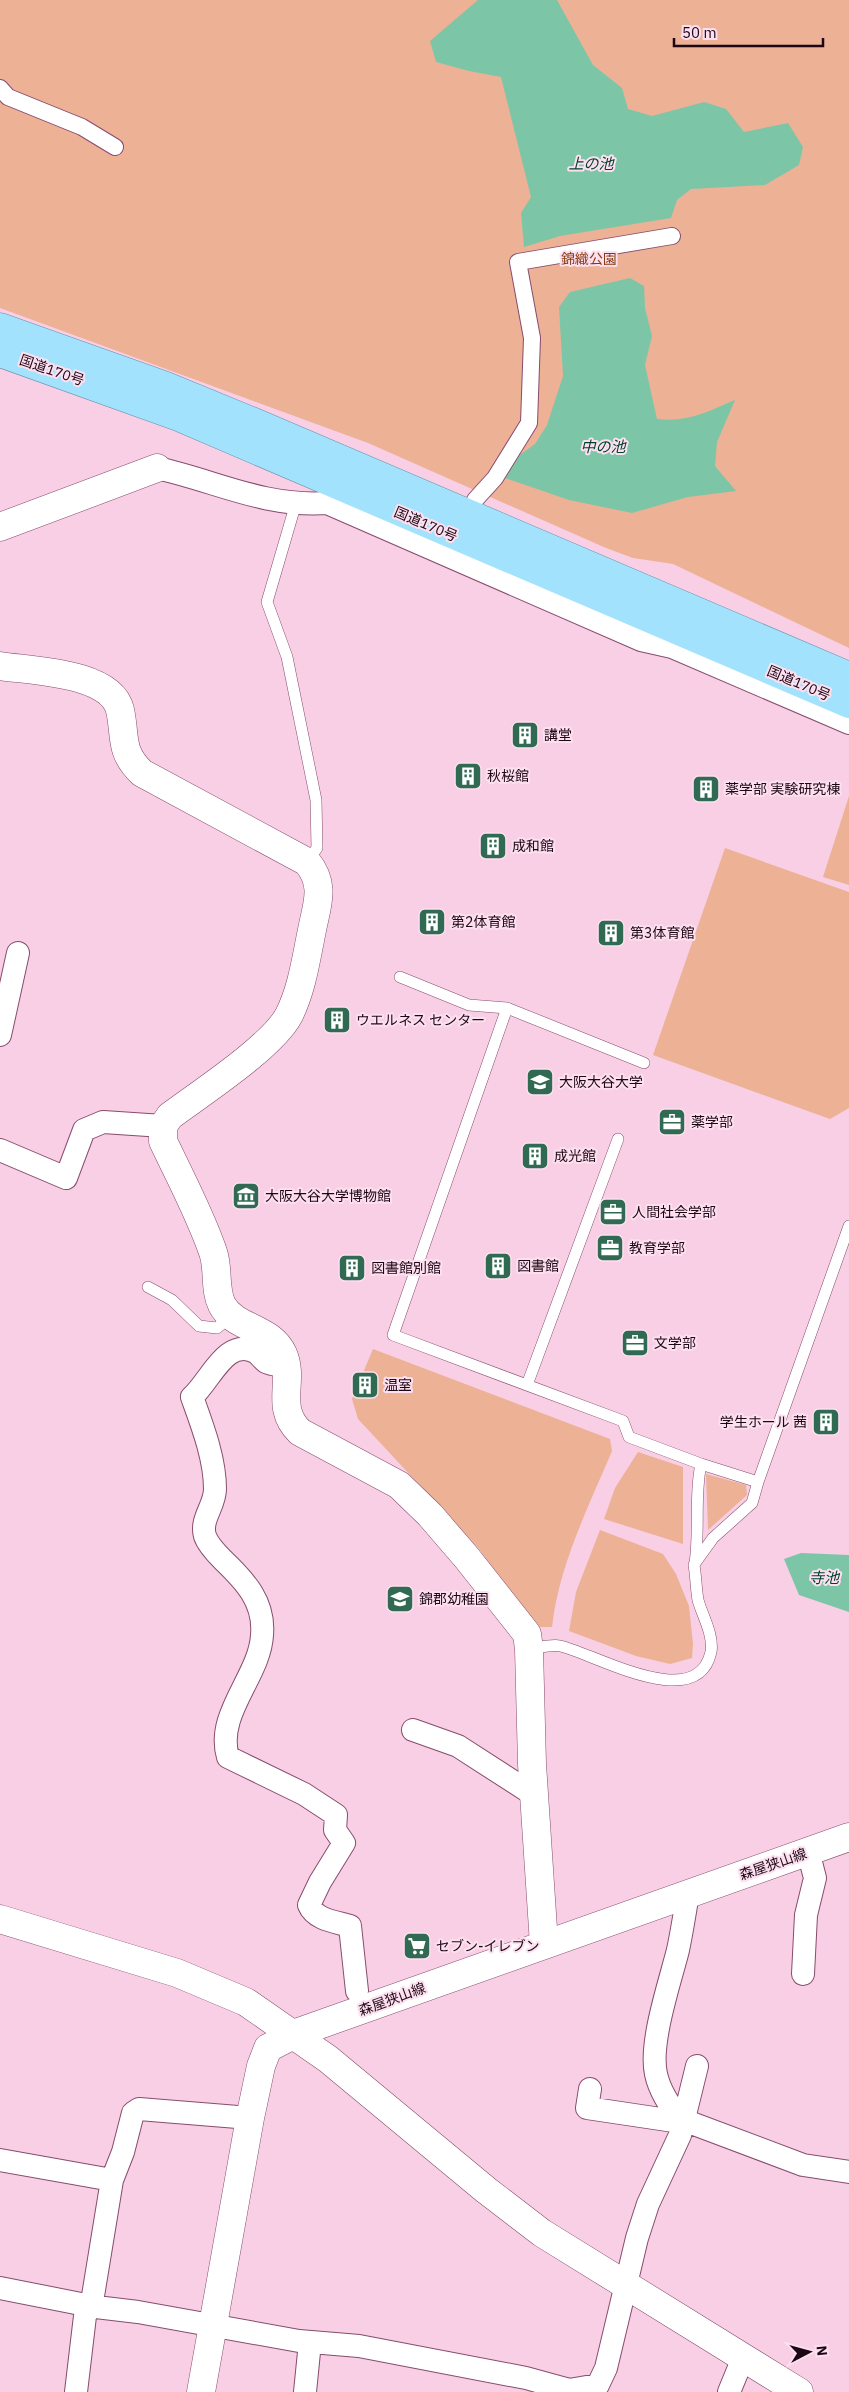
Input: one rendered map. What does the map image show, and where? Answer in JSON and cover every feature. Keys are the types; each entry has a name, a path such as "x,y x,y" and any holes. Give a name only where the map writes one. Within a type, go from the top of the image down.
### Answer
{"highway":[{"name":"国道170号","path":"0,327 166,386 254,422 849,676"},
{"name":"国道170号","path":"0,353 176,416 849,704"}],"street":[{"path":"0,88 8,97 82,127 115,147"},
{"path":"475,500 495,478 529,424 532,338 518,262 672,236"},
{"path":"0,527 157,468 253,497 296,503 327,503 641,640 681,650 849,723"},
{"path":"0,666 82,678 100,685 113,697 120,709 122,737 126,752 132,763 142,773 307,862 315,873 319,896 299,991 288,1017 271,1039 170,1116 163,1126 163,1141 213,1253 222,1304 231,1316 274,1339 284,1355 285,1404 291,1423 300,1432 399,1485 468,1558 527,1634 534,1794 544,1944"},
{"path":"0,1035 4,994 18,953"},
{"path":"0,1150 66,1178 84,1130 103,1122 163,1126"},
{"path":"285,1366 268,1363 255,1352 241,1348 222,1359 212,1375 192,1396 203,1428 215,1488 214,1500 203,1523 205,1537 216,1552 246,1584 259,1604 262,1614 262,1635 259,1653 234,1707 227,1729 225,1747 228,1757 304,1794 336,1815 335,1830 344,1842 320,1882 310,1905 311,1910 324,1919 350,1926 357,1991"},
{"path":"413,1730 458,1746 534,1794"},
{"name":"森屋狭山線","path":"200,2392 250,2118 261,2066 268,2048 292,2034 849,1837"},
{"path":"803,1974 806,1915 815,1878 808,1851"},
{"path":"683,2124 663,2096 655,2073 662,2007 678,1948 688,1893"},
{"path":"0,1920 177,1974 222,1990 246,2002 328,2059 486,2190 542,2233 799,2392"},
{"path":"0,2288 212,2327 310,2342 359,2346 526,2378 571,2391 598,2385 606,2368 648,2204 680,2135 697,2066"},
{"path":"587,2108 703,2127 803,2165 849,2172"},
{"path":"76,2392 85,2316 90,2306 112,2180 123,2152 133,2112 139,2110 250,2118"},
{"path":"0,2160 112,2180"},
{"path":"305,2392 310,2342"},
{"path":"729,2392 743,2358"}],"lane":[{"path":"296,503 267,602 287,657 316,800 318,848 307,862"},
{"path":"400,977 469,1005 508,1008 644,1063"},
{"path":"508,1008 393,1335 623,1421 629,1437 701,1464 758,1482"},
{"path":"526,1385 618,1139"},
{"path":"695,1563 712,1538 752,1503 849,1226"},
{"path":"148,1287 172,1300 199,1326 217,1328 231,1316"},
{"path":"529,1648 559,1646 645,1676 671,1680 690,1677 702,1669 711,1651 708,1631 698,1600 695,1563 698,1540 698,1478 701,1464"}],"green space":[{"name":"錦織公園","path":"0,0 849,0 849,648 673,564 633,558 606,548 368,443 0,308"},
{"path":"849,796 849,885 823,877"},
{"path":"725,848 849,892 849,1108 830,1119 653,1055"},
{"path":"373,1349 610,1439 612,1451 584,1515 568,1559 561,1581 552,1627 534,1627 480,1550 358,1419 352,1399"},
{"path":"638,1452 683,1467 683,1544 604,1519 615,1488"},
{"path":"706,1474 746,1485 747,1495 708,1530"},
{"path":"600,1530 663,1554 676,1574 689,1606 693,1644 692,1658 670,1664 636,1656 569,1631 576,1592"}],"water":[{"name":"上の池","path":"478,0 557,0 593,65 622,88 628,109 652,116 704,102 726,109 744,132 788,123 803,147 799,165 765,185 691,189 677,200 671,218 560,236 524,247 521,213 531,197 501,77 436,62 430,41"},
{"name":"中の池","path":"630,278 644,286 645,308 652,336 645,365 657,419 688,418 735,400 717,442 715,466 736,491 688,497 632,513 569,500 502,477 514,459 535,444 547,425 563,376 559,307 570,292"},
{"name":"寺池","path":"801,1553 849,1555 849,1612 799,1595 784,1559"}],"place":[{"name":"講堂","path":"525,735"},
{"name":"秋桜館","path":"468,776"},
{"name":"薬学部 実験研究棟","path":"706,789"},
{"name":"成和館","path":"493,846"},
{"name":"第2体育館","path":"432,922"},
{"name":"第3体育館","path":"611,933"},
{"name":"ウエルネス センター","path":"337,1020"},
{"name":"大阪大谷大学","path":"540,1082"},
{"name":"薬学部","path":"672,1122"},
{"name":"成光館","path":"535,1156"},
{"name":"大阪大谷大学博物館","path":"246,1196"},
{"name":"人間社会学部","path":"613,1212"},
{"name":"教育学部","path":"610,1248"},
{"name":"図書館","path":"498,1266"},
{"name":"図書館別館","path":"352,1268"},
{"name":"文学部","path":"635,1343"},
{"name":"温室","path":"365,1385"},
{"name":"学生ホール 茜","path":"826,1422"},
{"name":"錦郡幼稚園","path":"400,1599"},
{"name":"セブン-イレブン","path":"417,1946"}]}
